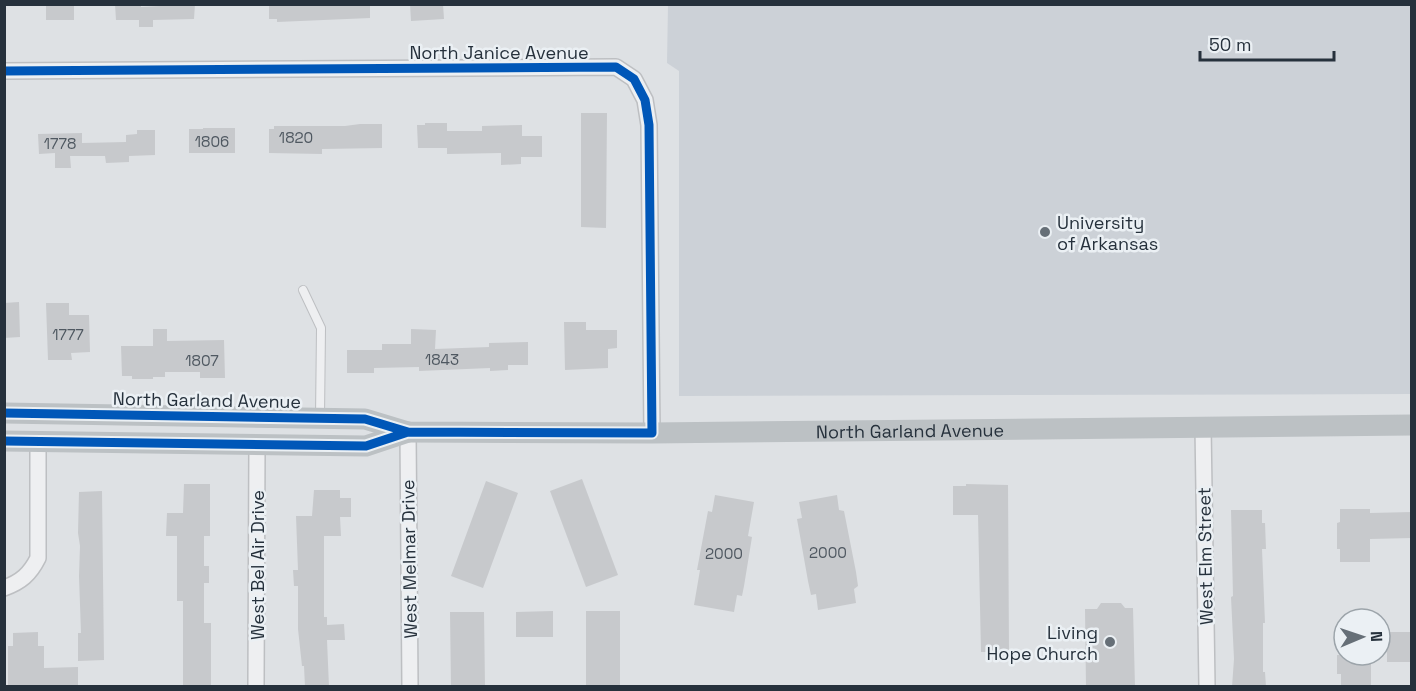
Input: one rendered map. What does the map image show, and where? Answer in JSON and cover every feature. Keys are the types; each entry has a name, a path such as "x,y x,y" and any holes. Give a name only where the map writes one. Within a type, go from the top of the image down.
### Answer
{"main road":[{"name":"North Garland Avenue","path":"4,413 365,419 408,432 652,433 1412,425"},
{"name":"North Garland Avenue","path":"4,441 366,446 408,432"}],"street":[{"name":"North Janice Avenue","path":"4,70 616,68 634,79 645,100 649,125 652,433"},
{"name":"West Elm Street","path":"1203,426 1207,687"},
{"name":"West Melmar Drive","path":"408,432 410,687"},
{"path":"4,588 24,578 32,570 38,558 38,440"},
{"name":"West Bel Air Drive","path":"256,687 257,444"}],"lane":[{"path":"303,290 321,328 320,418"}],"shaded area":[{"name":"University of Arkansas","path":"668,5 1411,5 1411,394 679,396 679,71 667,63"}],"building":[{"path":"46,4 74,4 74,20 46,20"},
{"path":"115,4 141,4 141,7 195,4 194,19 153,20 153,27 139,27 139,20 116,20"},
{"path":"269,4 311,4 311,6 370,4 370,18 277,22 277,19 269,19"},
{"path":"410,4 443,4 444,19 411,21"},
{"path":"581,113 607,113 606,228 581,227"},
{"path":"425,123 447,123 447,131 482,131 482,126 522,125 522,136 542,136 542,157 521,157 521,164 501,165 501,153 447,154 447,148 418,148 417,125 425,125"},
{"path":"382,124 382,148 322,149 322,154 269,153 269,129 274,129 274,126"},
{"path":"235,128 235,153 189,153 189,129"},
{"path":"137,130 155,130 155,155 129,156 129,162 106,163 105,156 70,156 71,168 55,168 55,153 39,154 38,134 82,133 82,143 126,142 126,135 137,134"},
{"path":"19,302 20,337 4,338 4,303"},
{"path":"46,303 69,303 69,315 89,315 90,352 71,353 72,360 48,360"},
{"path":"564,322 586,322 586,330 617,330 617,348 608,349 608,368 565,370"},
{"path":"153,329 167,329 167,341 224,340 225,378 200,378 200,372 165,372 165,377 153,377 153,379 132,379 132,376 122,376 121,346 153,346"},
{"path":"411,329 436,330 435,349 489,347 489,343 528,342 528,365 508,365 508,370 490,371 490,368 419,371 419,367 374,368 374,373 347,373 347,350 382,350 382,344 411,344"},
{"path":"582,479 618,575 586,587 550,491"},
{"path":"486,481 518,493 483,588 451,576"},
{"path":"184,484 210,484 210,536 204,536 204,566 209,566 209,583 204,583 204,623 211,623 211,687 183,687 183,601 177,601 177,536 166,536 167,513 183,513"},
{"path":"966,484 1008,485 1009,652 981,652 978,515 953,515 953,486 966,486"},
{"path":"314,490 340,490 340,498 351,498 351,517 340,517 341,536 324,536 324,617 327,617 327,625 344,624 345,640 327,640 329,687 305,687 298,629 298,586 294,586 293,570 298,570 296,516 312,516"},
{"path":"102,491 104,660 78,661 78,633 81,633 79,492"},
{"path":"715,495 754,502 748,536 752,537 744,586 742,596 737,595 734,612 694,605 700,570 697,570 708,511 712,512"},
{"path":"837,495 839,510 844,511 856,572 858,586 854,589 856,603 818,610 816,594 811,595 797,519 802,518 799,502"},
{"path":"1340,509 1370,509 1370,513 1412,512 1412,538 1370,539 1370,562 1340,562 1340,549 1337,549 1337,523 1340,522"},
{"path":"1231,510 1262,510 1262,523 1265,523 1266,549 1262,549 1265,623 1263,623 1263,672 1265,672 1266,687 1232,687 1234,659"},
{"name":"Living Hope Church","path":"1101,603 1121,603 1125,608 1133,608 1135,687 1086,687 1085,609 1097,609"},
{"path":"553,611 553,637 516,637 516,612"},
{"path":"586,611 620,611 620,687 586,687"},
{"path":"450,612 484,612 485,687 451,687"},
{"path":"38,632 38,646 44,646 44,668 78,667 78,687 8,687 8,646 13,646 13,633"},
{"path":"1392,632 1412,632 1412,662 1392,662"},
{"path":"1337,667 1371,667 1371,686 1341,686 1341,674 1337,674"}],"cycle path":[{"path":"4,71 616,67 634,79 645,100 649,125 652,433 408,432 365,419 4,413"},
{"path":"4,441 366,446 408,432"}],"place":[{"name":"University of Arkansas","path":"1045,232"},
{"name":"Living Hope Church","path":"1110,642"}]}
